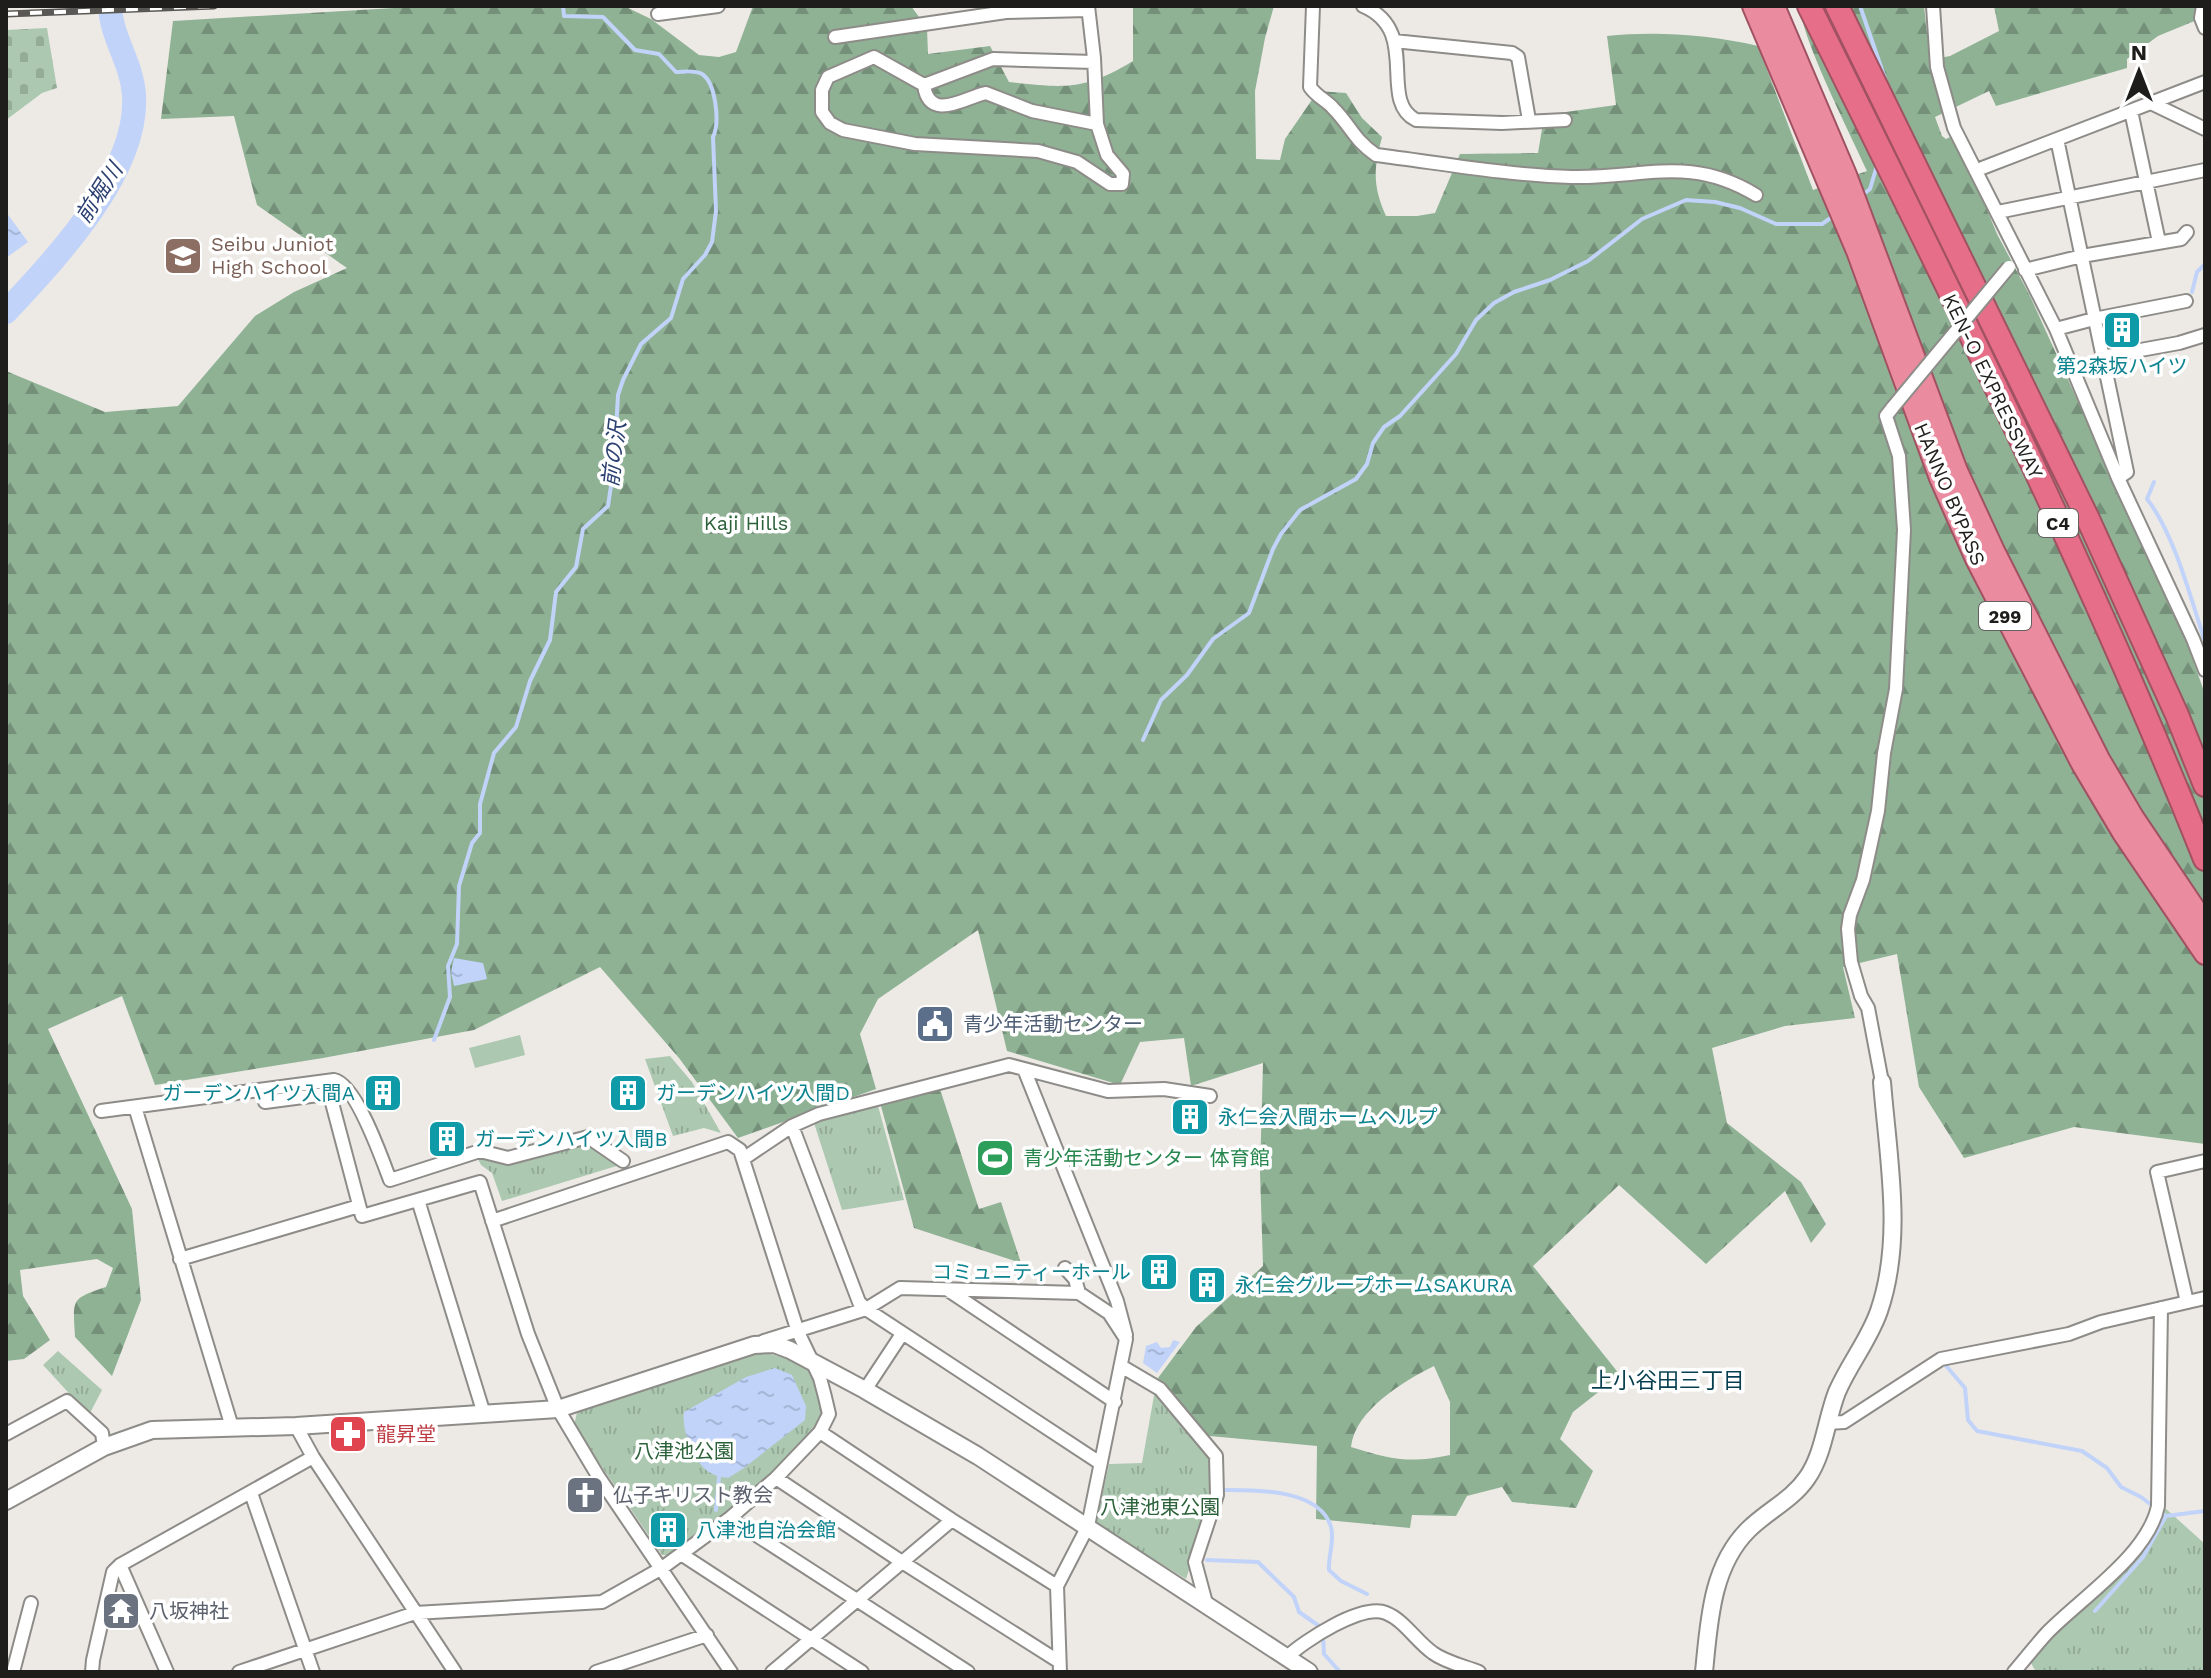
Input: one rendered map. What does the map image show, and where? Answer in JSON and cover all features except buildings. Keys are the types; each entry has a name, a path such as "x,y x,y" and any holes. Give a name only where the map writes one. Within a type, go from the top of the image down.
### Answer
{"highway":[{"name":"KEN-O EXPRESSWAY","path":"1809,6 2062,530 2205,859"},
{"name":"KEN-O EXPRESSWAY","path":"1837,6 2088,519 2177,715 2205,785"},
{"name":"HANNO BYPASS","path":"1766,12 1957,471 1994,551 2099,759 2133,817 2205,924"},
{"name":"HANNO BYPASS","path":"1865,248 1940,478 1976,559 2089,775 2123,833 2205,954"}],"street":[{"path":"658,14 718,6"},
{"path":"1313,6 1310,87 1316,96 1332,106 1359,143 1376,155 1572,177 1688,170 1733,181 1756,195"},
{"path":"1363,6 1379,13 1388,23 1394,41 1400,98 1407,116 1416,120 1502,123 1565,120"},
{"path":"1933,6 1937,67 1954,128 2056,329 2118,478 2205,670"},
{"path":"2203,6 2201,18 2205,28"},
{"path":"835,37 1006,12 1088,8 1097,124 1107,155 1123,174 1122,184 1110,184 1077,162 1038,151 915,144 836,127 822,112 824,84 831,74 874,57"},
{"path":"866,33 874,57 924,85 993,59 1094,62"},
{"path":"1394,41 1512,53 1518,57 1529,120"},
{"path":"1977,170 2205,82"},
{"path":"924,85 926,96 933,102 961,104 986,93 1032,111 1097,124"},
{"path":"2151,103 2205,129"},
{"path":"2131,111 2159,242"},
{"path":"2057,139 2127,472 2118,478"},
{"path":"1998,212 2205,170"},
{"path":"2025,270 2082,256 2181,239 2187,232"},
{"path":"1704,1672 1711,1611 1722,1571 1746,1532 1796,1493 1808,1477 1816,1462 1842,1382 1878,1314 1889,1276 1893,1228 1882,1082 1868,1008 1861,996 1851,962 1848,929 1863,880 1878,811 1884,753 1896,689 1904,558 1899,456 1886,416 2017,256"},
{"path":"2056,329 2186,301"},
{"path":"2102,357 2205,335"},
{"path":"743,1159 792,1126 819,1114 1009,1065 1108,1091 1164,1089 1210,1096"},
{"path":"1024,1069 1117,1301 1126,1339 1088,1526 1057,1586 1059,1666"},
{"path":"101,1111 340,1080 376,1140 390,1180 480,1151 508,1158 588,1137 623,1161"},
{"path":"265,1102 326,1094 331,1099 362,1216 480,1182 528,1334 558,1409 598,1476 731,1672"},
{"path":"135,1107 232,1427"},
{"path":"792,1126 859,1302 902,1334 1100,1463"},
{"path":"239,1672 415,1613 602,1602 662,1568 730,1518 776,1478 820,1432 829,1411 820,1378 798,1332 740,1150 728,1142 492,1221"},
{"path":"2187,1302 2157,1172 2205,1161"},
{"path":"418,1200 484,1414"},
{"path":"180,1259 359,1206"},
{"path":"1065,1268 1075,1279 1079,1293"},
{"path":"6,1501 104,1447 152,1430 296,1426 558,1409 866,1309 900,1288 1079,1293 1109,1313 1126,1339"},
{"path":"948,1290 1115,1402"},
{"path":"1827,1423 1844,1422 1941,1359 2069,1334 2101,1322 2205,1298"},
{"path":"2014,1672 2047,1634 2132,1552 2155,1520 2158,1506 2161,1308"},
{"path":"865,1390 902,1334"},
{"path":"754,1345 774,1344 810,1361 978,1456 1304,1670"},
{"path":"1121,1366 1160,1389 1216,1456 1217,1495 1195,1562 1206,1603"},
{"path":"6,1434 67,1401 102,1433 104,1447"},
{"path":"296,1426 313,1457 455,1672"},
{"path":"820,1432 1057,1586"},
{"path":"92,1672 113,1572 120,1565 313,1457"},
{"path":"776,1478 1059,1666"},
{"path":"251,1493 313,1672"},
{"path":"730,1518 968,1672"},
{"path":"772,1672 952,1520"},
{"path":"681,1554 862,1672"},
{"path":"120,1565 167,1672"},
{"path":"13,1672 31,1603"},
{"path":"1287,1657 1302,1643 1337,1624 1375,1610 1388,1613 1434,1654 1479,1672"},
{"path":"596,1672 707,1635"}],"green space":[{"name":"Kaji Hills","path":"428,6 624,6 651,19 699,55 719,57 736,52 753,6 911,6 927,28 928,54 990,46 1009,82 1059,86 1101,78 1133,61 1133,6 1274,6 1255,91 1256,159 1280,160 1285,139 1318,91 1346,93 1362,118 1382,137 1376,176 1378,195 1386,216 1417,216 1435,213 1460,154 1538,153 1542,129 1566,112 1616,105 1607,36 1683,35 1758,46 1813,190 1867,171 1817,61 1802,19 1801,6 1924,6 1930,60 1950,56 1999,31 1994,6 2198,6 2197,20 2158,36 2127,59 2127,68 1996,106 1989,91 1935,117 1942,136 1946,139 1950,137 1971,171 1997,234 2030,296 2184,635 2205,694 2205,1144 2074,1127 1964,1158 1919,1087 1897,954 1843,967 1855,1018 1785,1026 1712,1048 1727,1123 1801,1182 1826,1224 1811,1243 1785,1191 1706,1264 1619,1185 1533,1266 1620,1375 1573,1412 1560,1439 1593,1471 1576,1508 1512,1502 1502,1487 1467,1496 1456,1516 1412,1515 1410,1528 1316,1519 1317,1446 1199,1435 1158,1378 1196,1327 1263,1266 1260,1172 1263,1063 1191,1086 1184,1038 1140,1042 1120,1085 1007,1051 978,930 878,999 860,1034 876,1089 738,1138 679,1058 600,967 474,1030 155,1085 122,996 48,1029 132,1209 141,1300 112,1376 75,1337 74,1308 80,1298 106,1287 113,1268 97,1259 20,1270 23,1296 50,1340 24,1359 6,1361 6,371 105,412 178,406 255,316 294,292 347,268 257,205 234,116 161,119 173,21","holes":["1434,1366 1450,1402 1450,1455 1400,1459 1351,1447 1354,1434 1371,1409 1396,1388"]},
{"path":"47,28 57,88 42,93 6,120 6,30"},
{"path":"520,1035 525,1055 475,1068 469,1048"},
{"path":"670,1056 692,1082 721,1133 704,1128 673,1136 645,1059"},
{"path":"940,1089 979,1209 1001,1202 1021,1263 914,1228 881,1106"},
{"path":"878,1106 904,1200 842,1210 814,1123"},
{"path":"588,1137 623,1164 502,1201 492,1173 478,1159 508,1161"},
{"path":"58,1351 102,1390 89,1415 43,1365"},
{"name":"八津池公園","path":"753,1352 782,1357 809,1371 821,1401 821,1418 812,1434 776,1472 685,1544 669,1555 662,1555 574,1426 578,1408"},
{"name":"八津池東公園","path":"1155,1390 1213,1458 1214,1495 1186,1579 1096,1524 1109,1464 1142,1463"},
{"path":"2164,1507 2205,1544 2205,1672 2036,1672 2031,1663 2063,1624 2084,1609 2091,1596 2138,1554"}],"water":[{"path":"6,212 28,242 6,258"},
{"path":"454,958 483,963 487,979 454,986 451,972"},
{"path":"1173,1340 1180,1342 1157,1373 1143,1363 1146,1346 1157,1342 1161,1348 1170,1347"},
{"path":"775,1368 792,1375 806,1406 805,1420 728,1478 709,1472 698,1461 690,1445 684,1412 746,1377"}],"waterway":[{"name":"前堀川","path":"6,312 91,212 123,154 132,124 134,95 110,6"},
{"name":"前の沢","path":"434,1040 450,997 448,966 457,944 459,886 472,843 480,833 480,804 494,753 516,727 530,681 550,640 556,592 576,567 583,529 608,506 618,395 623,380 641,344 671,318 683,279 705,255 712,242 716,211 713,137 716,113 707,79 696,72 676,72 659,54 635,50 603,17 564,16 563,6"},
{"path":"1860,6 1891,96"},
{"path":"1861,196 1870,189 1878,162"},
{"path":"1143,740 1161,700 1187,675 1213,639 1249,613 1273,549 1300,510 1356,479 1367,464 1373,443 1384,427 1400,416 1456,354 1476,320 1494,303 1588,261 1642,219 1686,200 1740,208 1776,224 1822,224 1835,215"},
{"path":"2192,292 2197,272 2205,264"},
{"path":"2154,482 2147,499 2174,548 2205,642"},
{"path":"1942,1361 1965,1388 1968,1420 1977,1431 2082,1451 2107,1468 2121,1487 2141,1497 2166,1516"},
{"path":"716,1510 719,1477"},
{"path":"1226,1490 1286,1494 1314,1505 1325,1514 1331,1527 1329,1570 1341,1581 1367,1594"},
{"path":"2095,1611 2143,1557 2166,1516 2205,1511"},
{"path":"1207,1560 1258,1562 1294,1597 1299,1612 1322,1628"},
{"path":"1323,1636 1324,1654 1340,1672"}],"railway":[{"path":"6,14 214,6"}],"place":[{"name":"Seibu Juniot High School","path":"183,256"},
{"name":"第2森坂ハイツ","path":"2122,330"},
{"name":"青少年活動センター","path":"935,1024"},
{"name":"ガーデンハイツ入間A","path":"383,1093"},
{"name":"ガーデンハイツ入間D","path":"628,1093"},
{"name":"永仁会入間ホームヘルプ","path":"1190,1117"},
{"name":"ガーデンハイツ入間B","path":"447,1139"},
{"name":"青少年活動センター 体育館","path":"995,1158"},
{"name":"コミュニティーホール","path":"1159,1272"},
{"name":"永仁会グループホームSAKURA","path":"1207,1285"},
{"name":"龍昇堂","path":"348,1434"},
{"name":"仏子キリスト教会","path":"585,1495"},
{"name":"八津池自治会館","path":"668,1530"},
{"name":"八坂神社","path":"121,1611"}],"district":[{"name":"上小谷田三丁目","path":"1668,1380"}]}
